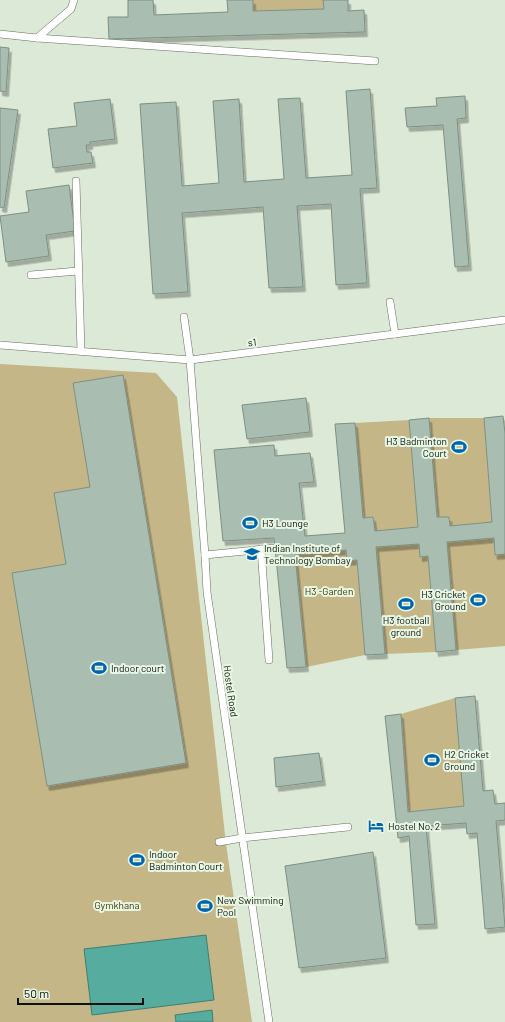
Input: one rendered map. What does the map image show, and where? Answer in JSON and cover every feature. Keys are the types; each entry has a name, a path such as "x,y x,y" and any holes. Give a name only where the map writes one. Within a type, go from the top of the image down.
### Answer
{"lane":[{"path":"37,38 71,9 74,0"},
{"path":"0,34 37,38 375,61"},
{"path":"76,181 81,351"},
{"path":"31,275 78,271"},
{"path":"390,302 395,334"},
{"name":"Hostel Road","path":"184,317 190,360 207,592 269,1022"},
{"name":"s1","path":"0,345 190,360 505,320"},
{"path":"205,555 275,548"},
{"path":"261,550 269,660"},
{"path":"219,842 242,838 348,827"}],"green space":[{"path":"253,0 323,0 324,9 253,11"},
{"name":"Gymkhana","path":"0,364 156,373 177,397 226,844 252,1022 0,1022"},
{"path":"429,418 484,418 492,522 450,526 449,517 437,517"},
{"path":"409,420 418,527 375,531 373,517 363,518 355,423"},
{"name":"H3 Cricket Ground","path":"494,538 495,555 505,554 505,646 456,650 447,542"},
{"name":"H3 football ground","path":"419,544 428,556 436,652 385,654 376,547"},
{"name":"H3 -Garden","path":"346,550 347,561 357,560 365,655 306,667 295,555"},
{"name":"H2 Cricket Ground","path":"455,698 464,806 408,812 401,714"}],"water":[{"path":"206,935 214,1000 92,1015 84,949"},
{"path":"212,1010 213,1022 176,1022 175,1015"}],"building":[{"path":"128,0 153,0 154,15 228,12 227,0 253,0 253,11 324,9 323,0 348,0 348,11 364,10 365,32 109,39 108,17 128,17"},
{"path":"0,47 9,48 6,92 0,91"},
{"path":"370,89 377,188 360,189 367,283 336,285 331,204 297,206 303,287 269,288 263,207 182,213 188,292 153,294 140,104 176,102 182,186 219,183 213,101 239,99 244,182 284,179 278,99 300,98 306,178 352,175 346,91"},
{"path":"465,96 466,118 457,119 469,266 455,267 443,125 407,127 405,108 437,106 436,98"},
{"path":"110,99 115,139 90,142 90,145 86,145 87,152 91,152 93,163 53,168 48,129 77,126 74,103"},
{"path":"0,108 18,110 4,208 0,207"},
{"path":"69,185 75,231 46,235 49,256 6,262 0,216 29,212 26,191"},
{"name":"Indoor court","path":"123,375 186,763 47,786 12,573 66,564 54,493 90,487 73,383"},
{"path":"306,398 310,432 247,439 242,405"},
{"path":"503,416 505,433 505,554 495,555 494,538 447,542 456,650 436,652 428,556 420,557 419,544 376,547 385,654 365,655 357,560 347,561 346,550 295,555 306,667 287,668 274,538 223,541 214,450 274,445 275,456 310,453 314,482 299,483 305,536 345,533 335,424 355,423 363,518 373,517 375,531 418,527 409,420 429,418 437,517 449,517 450,526 492,522 484,418"},
{"path":"475,696 483,791 493,790 495,804 505,803 505,820 496,821 505,927 485,929 477,833 467,834 466,823 426,826 435,924 416,925 409,836 398,838 385,716 401,714 408,812 464,806 455,698"},
{"path":"319,753 323,781 276,787 274,758"},
{"path":"373,852 386,958 299,968 285,866"}],"place":[{"name":"H3 Badminton Court","path":"459,447"},
{"name":"H3 Lounge","path":"250,523"},
{"name":"Indian Institute of Technology Bombay","path":"252,554"},
{"name":"H3 Cricket Ground","path":"478,600"},
{"name":"H3 football ground","path":"406,604"},
{"name":"Indoor court","path":"99,668"},
{"name":"H2 Cricket Ground","path":"432,760"},
{"name":"Hostel No. 2","path":"376,826"},
{"name":"Indoor Badminton Court","path":"137,860"},
{"name":"New Swimming Pool","path":"205,906"}]}
